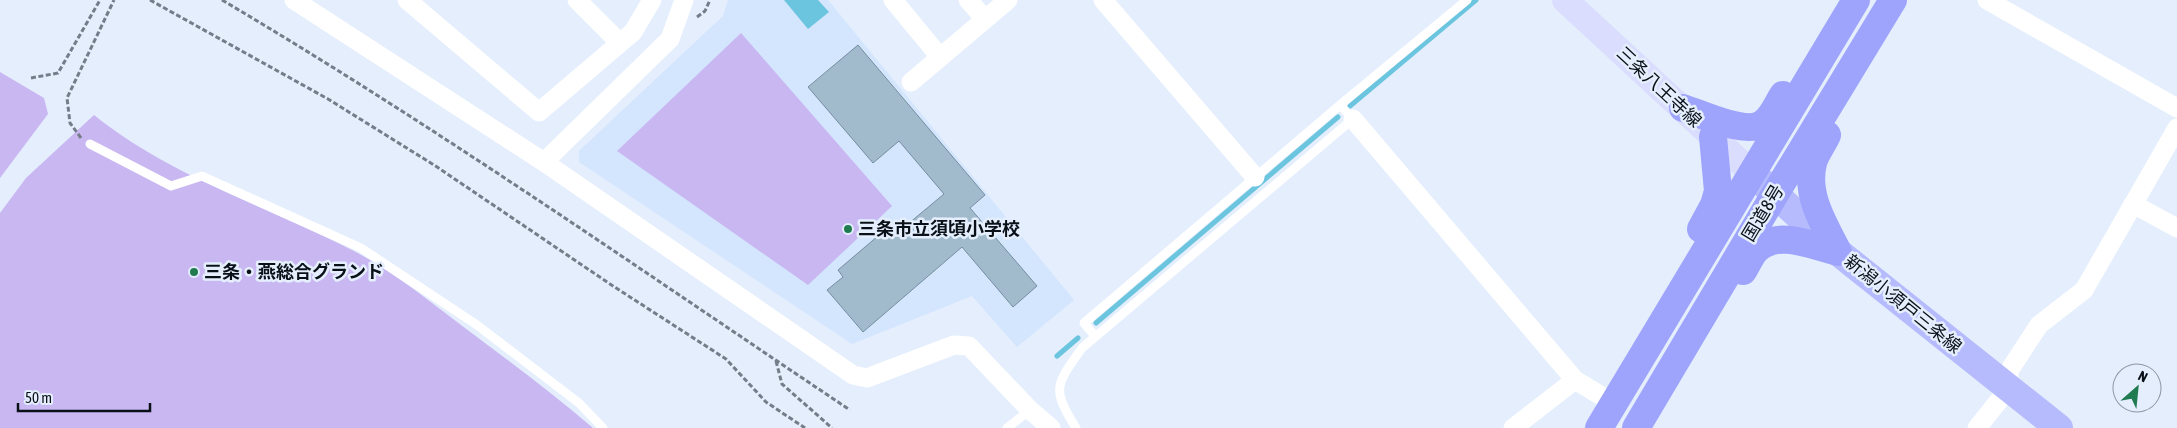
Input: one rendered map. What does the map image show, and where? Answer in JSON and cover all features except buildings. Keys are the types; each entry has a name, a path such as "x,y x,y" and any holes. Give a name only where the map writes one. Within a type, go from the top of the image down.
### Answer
{"highway":[{"name":"国道8号","path":"1636,428 1893,0"},
{"path":"1683,108 1728,124 1742,126 1762,124 1771,115 1811,47 1854,4"},
{"name":"国道8号","path":"1599,428 1854,4"},
{"path":"1838,252 1816,206 1811,187 1813,162 1853,89 1859,57"},
{"path":"1677,298 1675,273 1714,205 1718,192 1713,137"},
{"path":"1682,349 1705,334 1755,252 1761,246 1775,241 1803,241 1838,252"}],"main road":[{"name":"三条八王寺線","path":"1565,0 1753,174"},
{"name":"新潟小須戸三条線","path":"1753,174 1838,252 2059,428"}],"street":[{"path":"294,0 544,162 853,375 867,378 954,345 969,346 1030,410 1050,428"},
{"path":"408,0 539,112 634,32 652,0"},
{"path":"578,0 620,43"},
{"path":"544,162 670,39 684,0"},
{"path":"893,0 940,58"},
{"path":"968,0 985,20"},
{"path":"911,82 1008,0"},
{"path":"1103,0 1255,177"},
{"path":"1988,0 2177,108"},
{"path":"1353,119 1575,380 1613,403"},
{"path":"1977,428 2009,388 2009,371 2039,325 2084,290 2177,128"},
{"path":"2133,204 2177,228"},
{"path":"1513,428 1575,380"}],"lane":[{"path":"1096,336 1084,323 1340,105 1468,0"},
{"path":"1076,428 1060,400 1058,389 1068,368 1082,348 1353,119 1340,105"},
{"path":"90,144 170,186 202,176 361,248 477,326 579,403 603,428"},
{"path":"1007,428 1030,410"}],"path":[{"path":"31,78 58,73 100,0"},
{"path":"90,144 79,136 70,123 67,98 114,0"},
{"path":"150,0 328,99 434,165 612,286 726,359 766,402 805,428"},
{"path":"222,0 325,61 850,410"},
{"path":"776,361 782,384 832,428"}],"shaded area":[{"name":"三条市立須頃小学校","path":"728,0 828,0 1074,300 1017,347 972,296 852,344 579,162 579,151 723,16"},
{"path":"741,33 892,206 808,285 617,151"},
{"path":"0,72 44,98 48,114 0,178"},
{"name":"三条・燕総合グランド","path":"94,115 124,137 187,173 321,235 383,268 425,297 593,428 0,428 0,213 26,178"}],"water":[{"path":"784,0 818,0 829,12 808,29"}],"waterway":[{"path":"1350,106 1476,0"},
{"path":"1096,323 1338,117"},
{"path":"1057,356 1078,338"}],"place":[{"name":"三条市立須頃小学校","path":"848,229"},
{"name":"三条・燕総合グランド","path":"194,272"}]}
